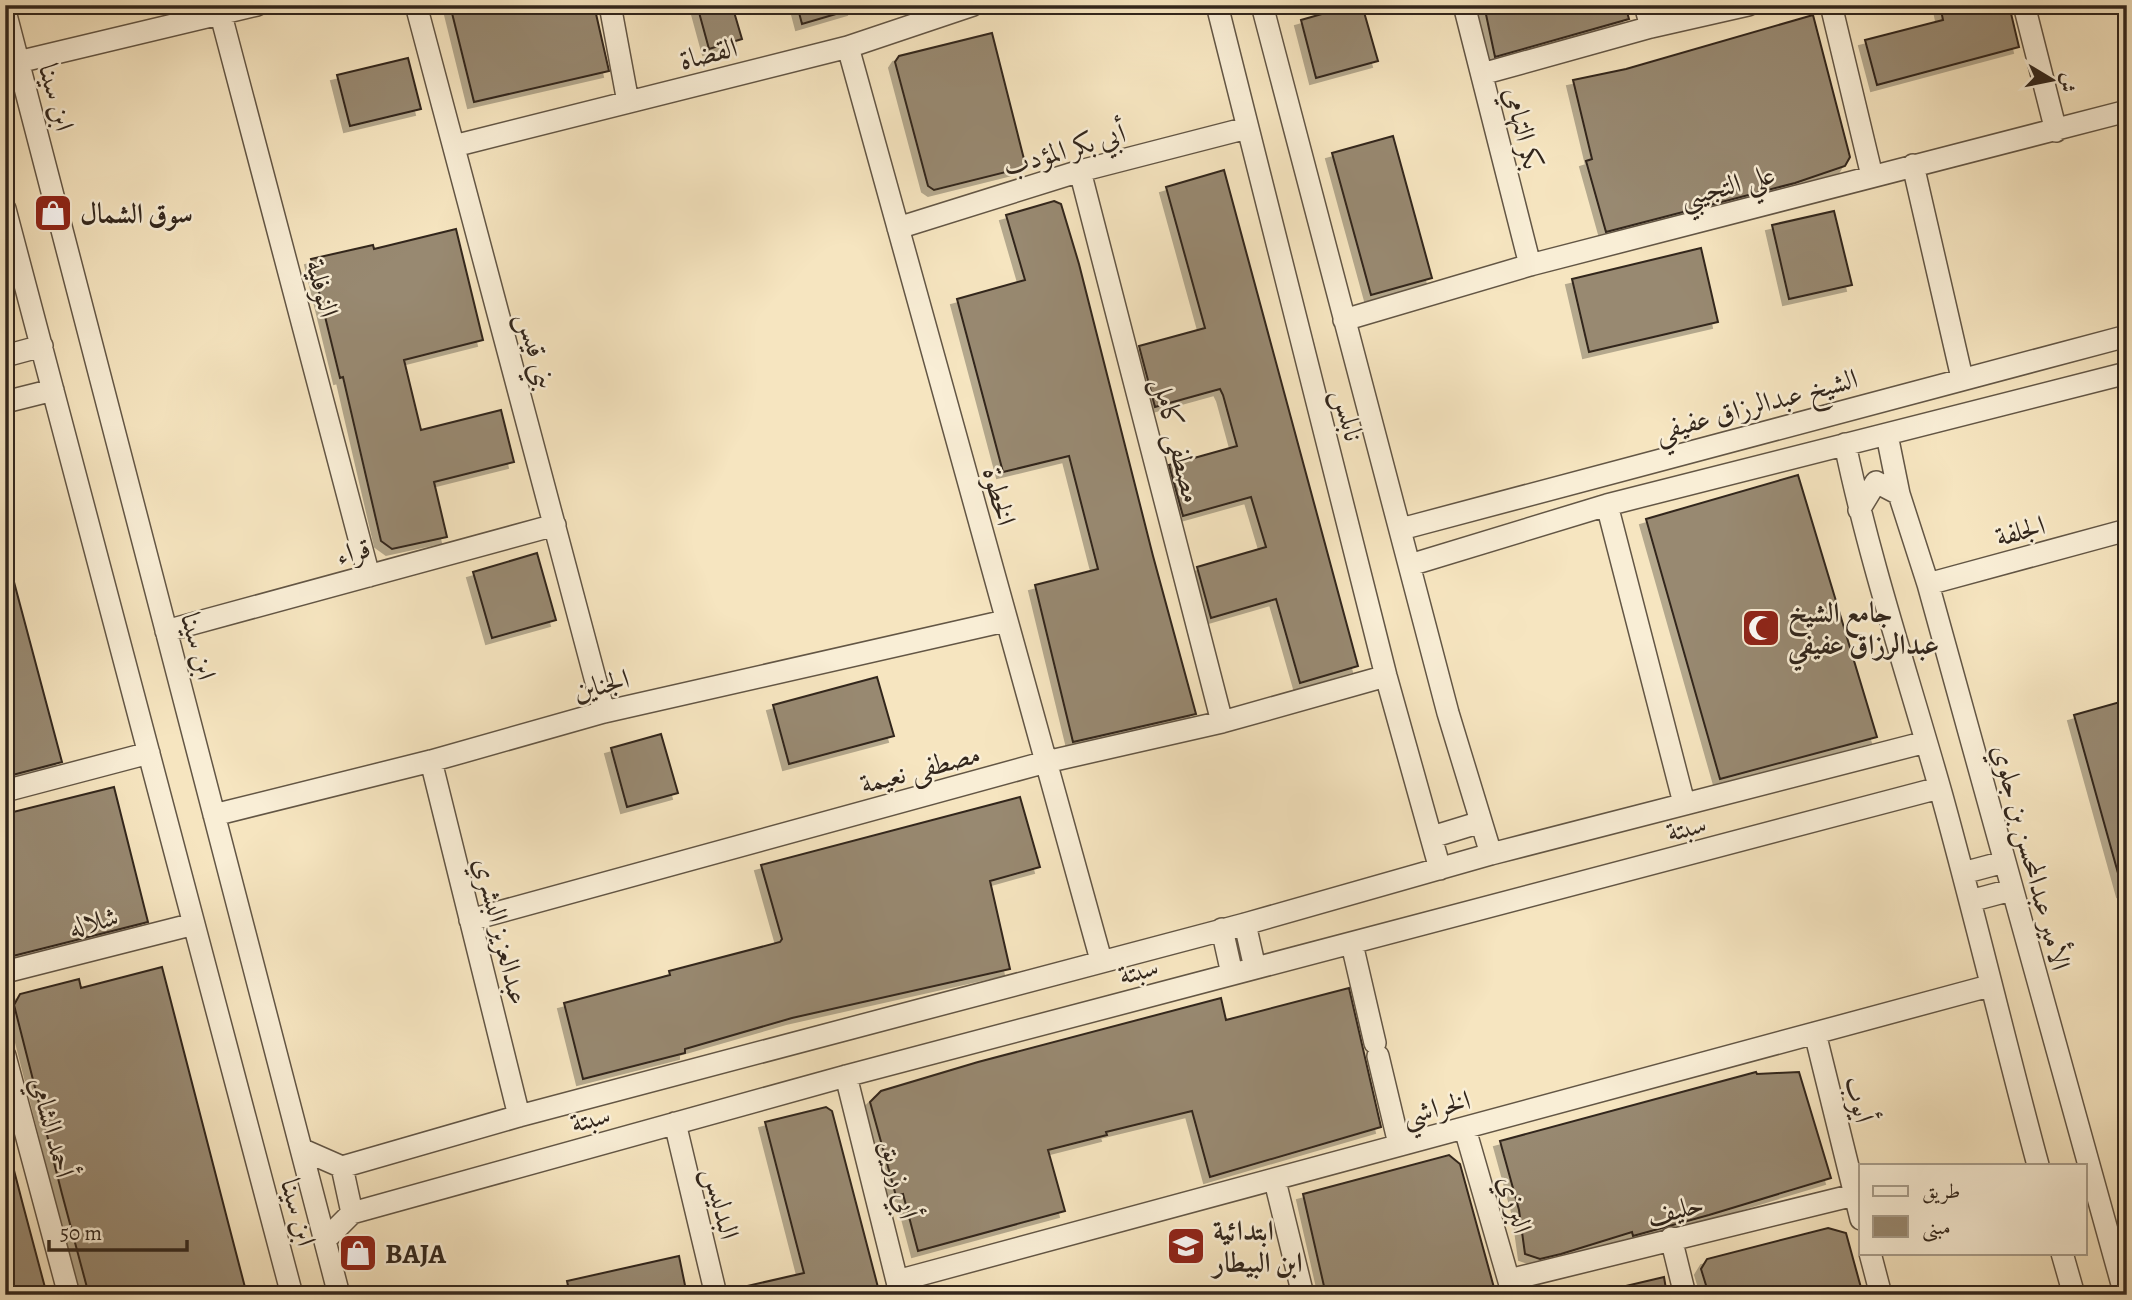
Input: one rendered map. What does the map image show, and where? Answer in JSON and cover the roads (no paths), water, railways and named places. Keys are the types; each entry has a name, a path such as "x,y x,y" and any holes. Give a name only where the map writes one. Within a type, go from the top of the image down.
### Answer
{"street":[{"path":"18,61 257,5"},
{"name":"بني قيس","path":"416,5 604,712"},
{"path":"610,5 628,102"},
{"name":"القضاة","path":"454,146 848,47 973,5"},
{"name":"نابلس","path":"1217,5 1386,676 1440,869"},
{"name":"نابلس","path":"1262,5 1448,713 1491,854"},
{"name":"بكر التهامي","path":"1464,5 1530,265"},
{"path":"1646,5 1651,27"},
{"path":"1482,74 1651,27 1748,5"},
{"path":"1831,5 1872,176"},
{"path":"2024,5 2056,131"},
{"name":"ابن سينا","path":"5,11 339,1295"},
{"name":"النوفلية","path":"222,15 369,576"},
{"name":"الخطوة","path":"848,47 1101,960"},
{"name":"علي التجيبي","path":"1344,320 1530,265 1913,164 2056,131 2127,111"},
{"name":"أبي بكر المؤدب","path":"898,228 1080,172 1247,128"},
{"path":"1913,164 1962,378"},
{"name":"مصطفى كامل","path":"1080,172 1222,722"},
{"name":"ابن سينا","path":"5,209 292,1295"},
{"name":"الشيخ عبدالرزاق عفيفي","path":"1401,529 2127,336"},
{"path":"5,356 41,346"},
{"path":"1410,565 1607,505 2127,373"},
{"path":"5,402 53,390"},
{"name":"الأمير عبدالمحسن بن جلوي","path":"1887,435 1899,494 1928,584 2011,890 2124,1284"},
{"path":"1845,444 1859,510 1940,788 1989,986 2038,1164"},
{"path":"1859,510 1876,482 1899,494"},
{"path":"1607,505 1684,803"},
{"path":"1432,520 1423,541 1443,555"},
{"name":"قراء","path":"166,631 555,525"},
{"name":"الجلفة","path":"1928,584 2127,530"},
{"name":"الجناين","path":"214,815 431,761 604,712 1005,621"},
{"name":"مصطفى نعيمة","path":"470,920 1046,762 1222,722 1386,676"},
{"name":"سبتة","path":"342,1167 519,1116 1245,924 1491,854 1927,742"},
{"path":"5,791 149,753"},
{"name":"عبدالعزيز البشري","path":"431,761 519,1116"},
{"name":"سبتة","path":"325,1240 352,1213 846,1076 1940,788"},
{"path":"1432,837 1481,822"},
{"path":"1963,873 2004,862"},
{"path":"1970,901 2011,890"},
{"name":"شلاله","path":"5,972 194,924"},
{"path":"1245,924 1255,968"},
{"path":"1222,929 1232,974"},
{"path":"1352,944 1399,1144"},
{"name":"الخراشي","path":"899,1288 1399,1144 1465,1129 1989,986"},
{"name":"أيوب","path":"1815,1033 1859,1212"},
{"name":"أحمد الشامي","path":"5,1056 69,1295"},
{"name":"أبي زريق","path":"846,1076 899,1288"},
{"name":"البدليس","path":"675,1124 716,1295"},
{"name":"البرزي","path":"1465,1129 1511,1288"},
{"path":"301,1149 342,1167 352,1213"},
{"path":"1275,1181 1303,1295"},
{"name":"حليف","path":"1511,1288 1671,1238 1854,1195"},
{"path":"1671,1238 1685,1295"},
{"path":"1870,1254 1881,1295"},
{"path":"2062,1254 2074,1295"}],"place":[{"name":"سوق الشمال","path":"53,213"},
{"name":"جامع الشيخ عبدالرزاق عفيفي","path":"1761,628"},
{"name":"ابتدائية ابن البيطار","path":"1186,1246"},
{"name":"BAJA","path":"358,1253"}]}
